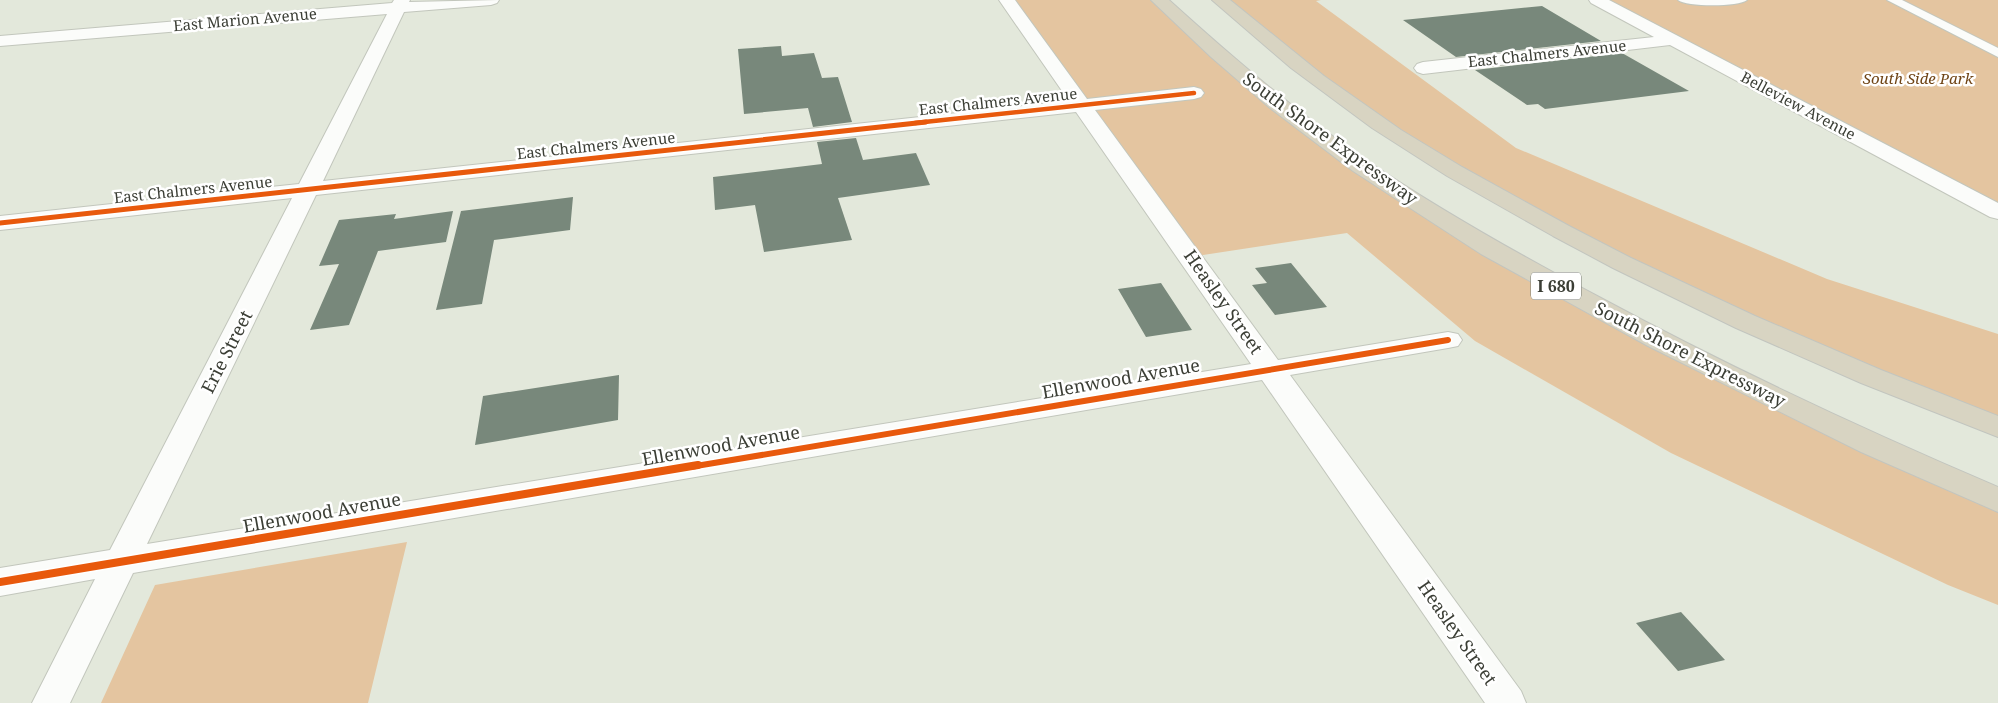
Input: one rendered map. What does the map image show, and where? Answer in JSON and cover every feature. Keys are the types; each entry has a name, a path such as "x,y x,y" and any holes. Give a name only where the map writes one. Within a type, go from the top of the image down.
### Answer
{"highway":[{"name":"South Shore Expressway","path":"1159,0 1277,104 1368,171 1490,249 1658,340 1872,445 1998,500"},
{"path":"1220,0 1328,88 1380,125 1432,159 1544,223 1698,300 1813,352 1998,427"}],"street":[{"name":"East Marion Avenue","path":"0,41 400,4 491,0"},
{"name":"Heasley Street","path":"1007,0 1507,703"},
{"name":"Belleview Avenue","path":"1597,0 1998,212"},
{"name":"Erie Street","path":"52,703 400,4"},
{"name":"East Chalmers Avenue","path":"1422,68 1672,40"},
{"name":"East Chalmers Avenue","path":"0,223 1194,93"},
{"name":"Ellenwood Avenue","path":"0,582 1448,340"}],"lane":[{"path":"1684,0 1741,0"},
{"path":"1893,0 1998,53"}],"green space":[{"path":"1007,0 1159,0 1277,104 1490,249 1998,500 1998,605 1948,585 1671,453 1475,341 1347,233 1190,257"},
{"path":"1220,0 1321,0 1316,1 1516,148 1827,279 1998,334 1998,427 1813,352 1433,159"},
{"name":"South Side Park","path":"1597,0 1998,0 1998,212"},
{"path":"407,542 368,703 101,703 155,585"}],"building":[{"path":"1542,6 1601,41 1456,57 1403,20"},
{"path":"781,46 782,56 814,53 822,78 838,77 852,122 813,127 808,108 744,114 738,49"},
{"path":"1622,53 1689,91 1545,109 1538,104 1527,105 1475,70"},
{"path":"856,138 863,160 916,153 930,185 838,198 852,240 764,252 755,205 715,210 713,177 822,164 817,142"},
{"path":"573,197 570,230 494,240 482,304 436,310 461,211"},
{"path":"453,211 446,242 378,251 349,325 310,330 339,264 319,266 339,220 396,214 394,219"},
{"path":"1291,263 1327,307 1275,315 1252,285 1267,283 1255,268"},
{"path":"1161,283 1192,330 1146,337 1118,289"},
{"path":"619,375 618,420 475,445 483,396"},
{"path":"1681,612 1725,660 1678,671 1636,623"}],"cycle path":[{"path":"0,223 1194,93"},
{"path":"0,582 1448,340"}]}
